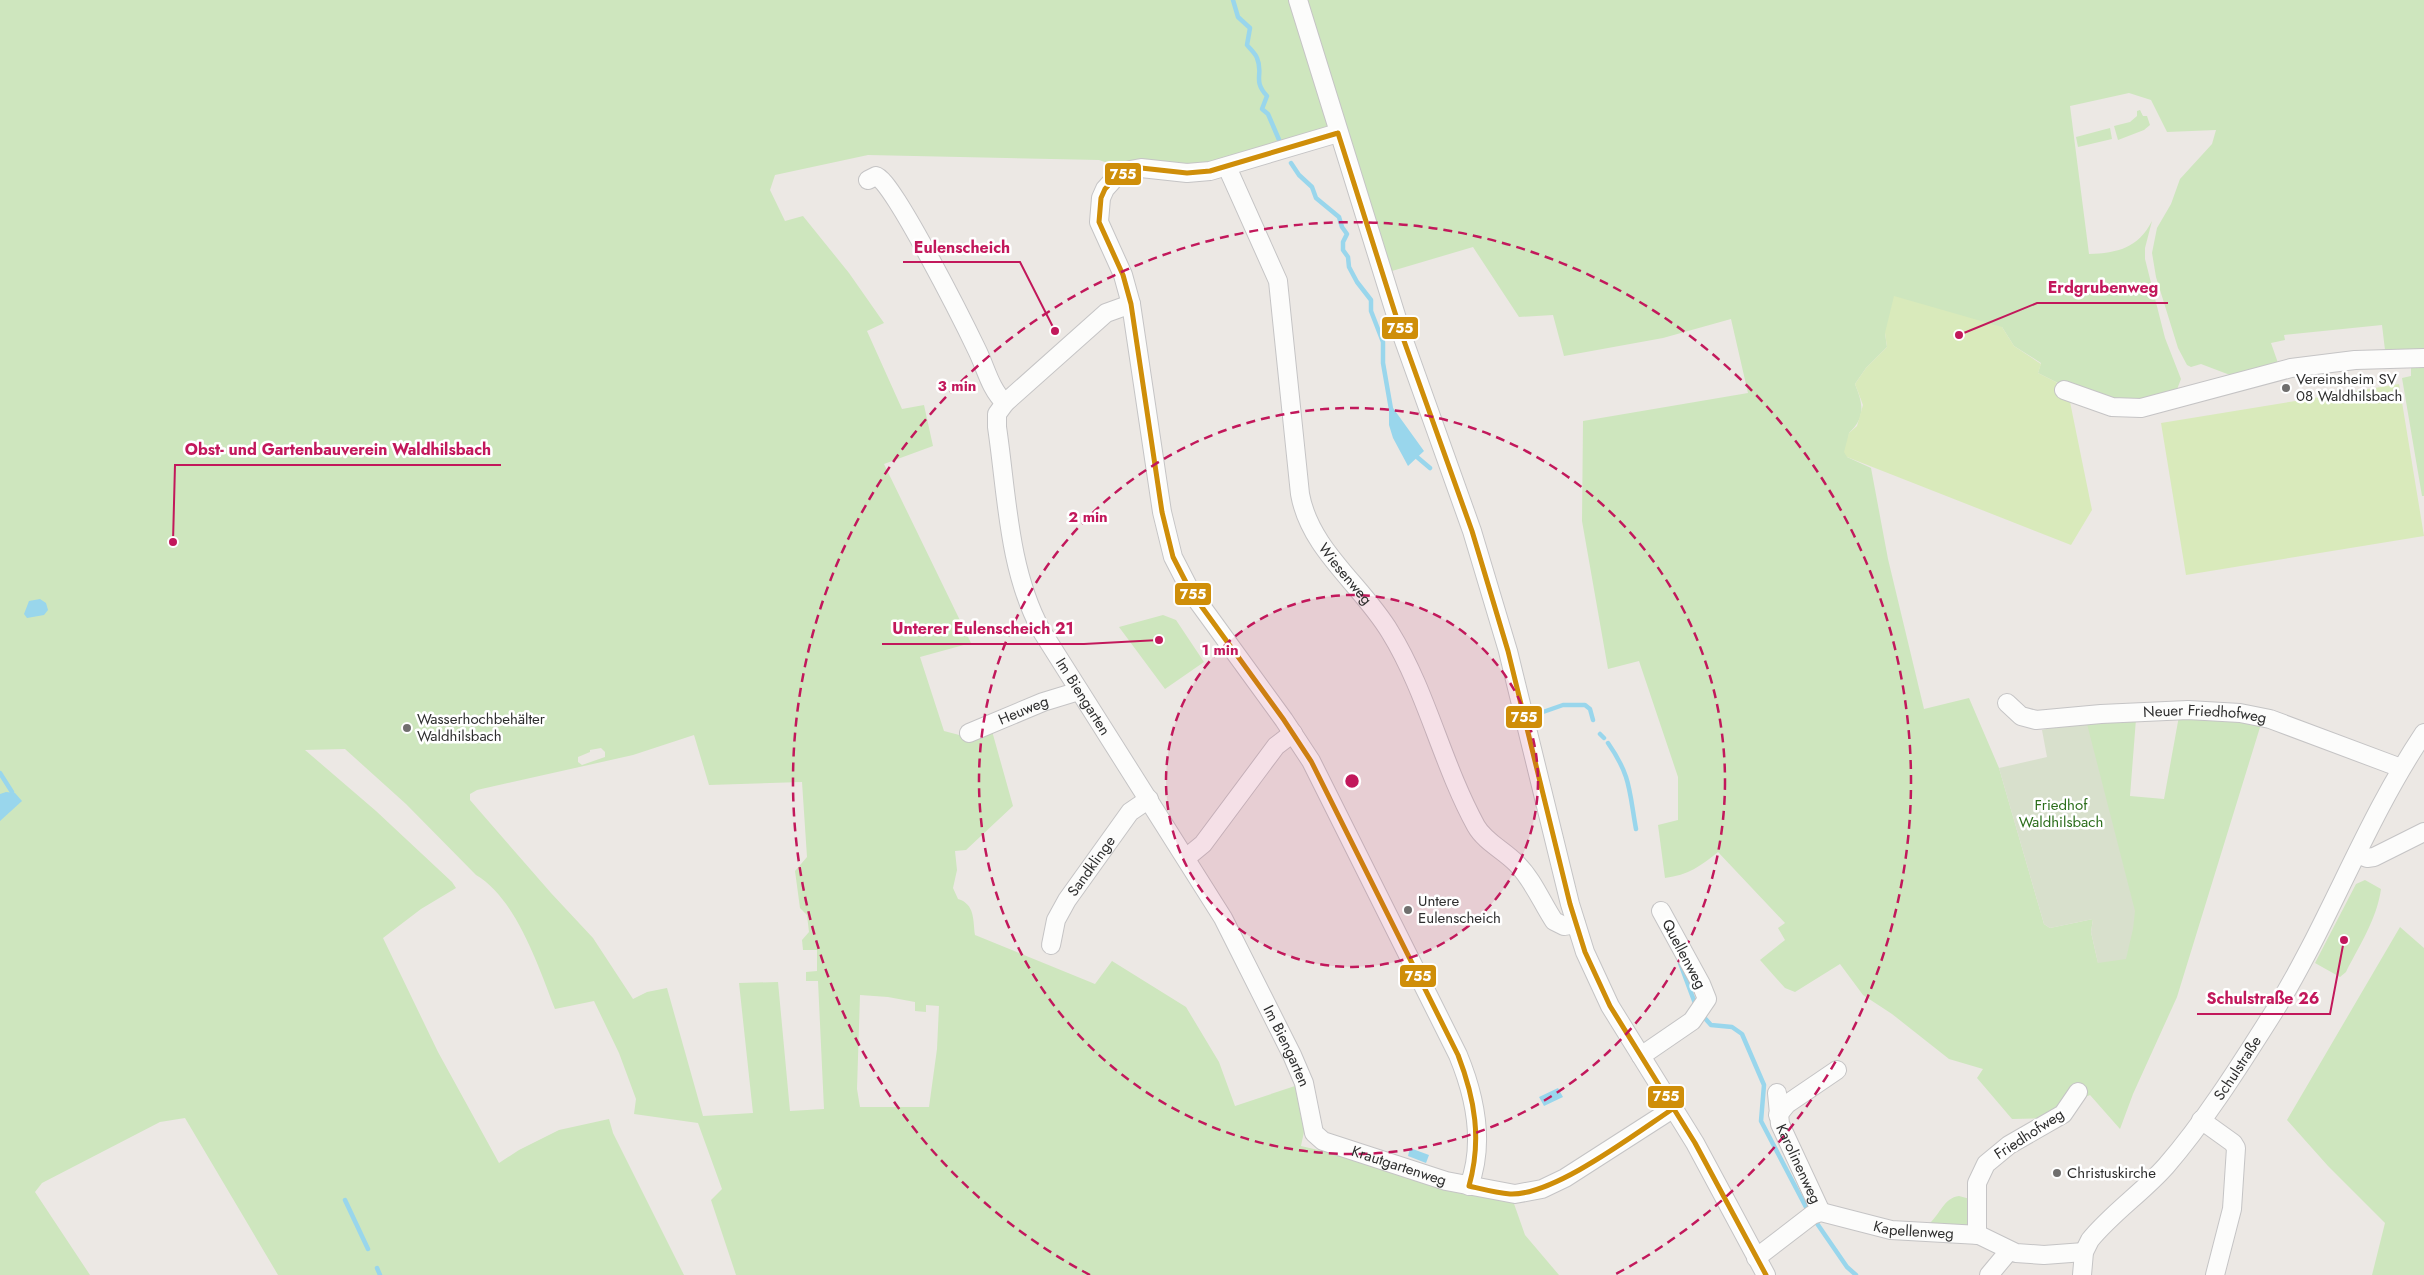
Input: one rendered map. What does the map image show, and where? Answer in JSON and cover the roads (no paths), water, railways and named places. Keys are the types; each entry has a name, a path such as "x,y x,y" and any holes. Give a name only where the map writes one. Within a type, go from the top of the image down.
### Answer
{"street":[{"path":"1298,0 1403,338 1474,538 1516,684 1576,924 1588,961 1604,996 1674,1108 1766,1275"},
{"path":"1338,133 1227,167 1194,173 1141,168 1123,172 1108,185 1100,202 1099,222 1123,275 1131,304 1162,512 1171,552 1191,592 1293,733 1311,761 1462,1064 1472,1099 1477,1140 1476,1165 1469,1186"},
{"name":"Wiesenweg","path":"1227,167 1278,281 1300,494 1307,521 1319,542 1368,600 1397,643 1415,679 1477,827 1520,866 1554,922 1564,926 1576,924"},
{"path":"868,180 874,176 881,177 899,205 971,336 993,390 1005,403 1106,313 1131,304"},
{"path":"2064,390 2112,407 2141,408 2290,368 2355,360 2424,358"},
{"name":"Im Biengarten","path":"1005,403 997,414 996,422 1020,576 1034,617 1226,923 1304,1083 1314,1133"},
{"name":"Heuweg","path":"969,733 1043,702 1079,691"},
{"name":"Neuer Friedhofweg","path":"2007,703 2021,716 2036,720 2188,710 2234,712 2270,719 2401,768"},
{"path":"1186,858 1203,844 1276,746 1293,733"},
{"name":"Schulstraße","path":"2082,1275 2084,1252 2095,1234 2166,1166 2201,1120 2280,1001 2401,768 2424,733"},
{"name":"Sandklinge","path":"1050,944 1056,920 1067,900 1130,812 1149,800"},
{"path":"2357,854 2367,858 2374,857 2424,832"},
{"name":"Quellenweg","path":"1641,1056 1692,1022 1707,998 1661,911"},
{"name":"Karolinenweg","path":"1778,1115 1787,1104 1837,1070"},
{"name":"Friedhofweg","path":"1977,1235 1977,1183 1986,1164 2009,1145 2062,1114 2078,1092"},
{"name":"Karolinenweg","path":"1777,1094 1780,1124 1821,1212"},
{"name":"Krautgartenweg","path":"1314,1133 1323,1141 1446,1181 1511,1194 1542,1189 1565,1178 1674,1108"},
{"path":"2201,1120 2233,1143 2236,1148 2232,1209 2215,1275"},
{"path":"1756,1258 1812,1216 1821,1212"},
{"name":"Kapellenweg","path":"1821,1212 1891,1230 1977,1235 2009,1251 2037,1255 2084,1252"},
{"path":"1989,1275 2009,1251"}],"water":[{"path":"1393,408 1424,451 1408,466 1393,438 1389,425 1389,410"},
{"path":"40,599 46,603 48,610 44,615 27,618 24,614 29,601"},
{"path":"6,792 15,793 22,801 0,821 0,794"},
{"path":"1558,1088 1563,1097 1544,1106 1539,1097"},
{"path":"1410,1148 1429,1155 1426,1163 1408,1156"}],"waterway":[{"path":"1233,0 1238,17 1250,28 1247,45 1257,58 1260,86 1267,96 1262,109 1268,114 1280,142"},
{"path":"1291,163 1299,175 1312,187 1316,198 1339,217 1342,227 1347,234 1343,242 1343,250 1348,257 1349,267 1357,282 1371,300 1371,311 1383,342 1383,363 1391,409"},
{"path":"1417,457 1430,468"},
{"path":"1536,712 1543,712 1563,705 1585,705 1590,709 1593,720"},
{"path":"1600,734 1604,738"},
{"path":"1608,743 1625,774 1636,829"},
{"path":"0,773 12,792"},
{"path":"1680,963 1696,1006"},
{"path":"1702,1015 1711,1025 1732,1027 1742,1034 1764,1085 1761,1121 1807,1209"},
{"path":"345,1200 368,1249"},
{"path":"1816,1222 1847,1267 1856,1275"},
{"path":"377,1268 380,1275"}],"place":[{"name":"Eulenscheich","path":"1055,331"},
{"name":"Erdgrubenweg","path":"1959,335"},
{"name":"Vereinsheim SV 08 Waldhilsbach","path":"2286,388"},
{"name":"Obst- und Gartenbauverein Waldhilsbach","path":"173,542"},
{"name":"Unterer Eulenscheich 21","path":"1159,640"},
{"name":"Wasserhochbehälter Waldhilsbach","path":"407,728"},
{"name":"Untere Eulenscheich","path":"1408,910"},
{"name":"Schulstraße 26","path":"2344,940"},
{"name":"Christuskirche","path":"2057,1173"}],"park label":[{"name":"Friedhof Waldhilsbach","path":"2061,814"}]}
